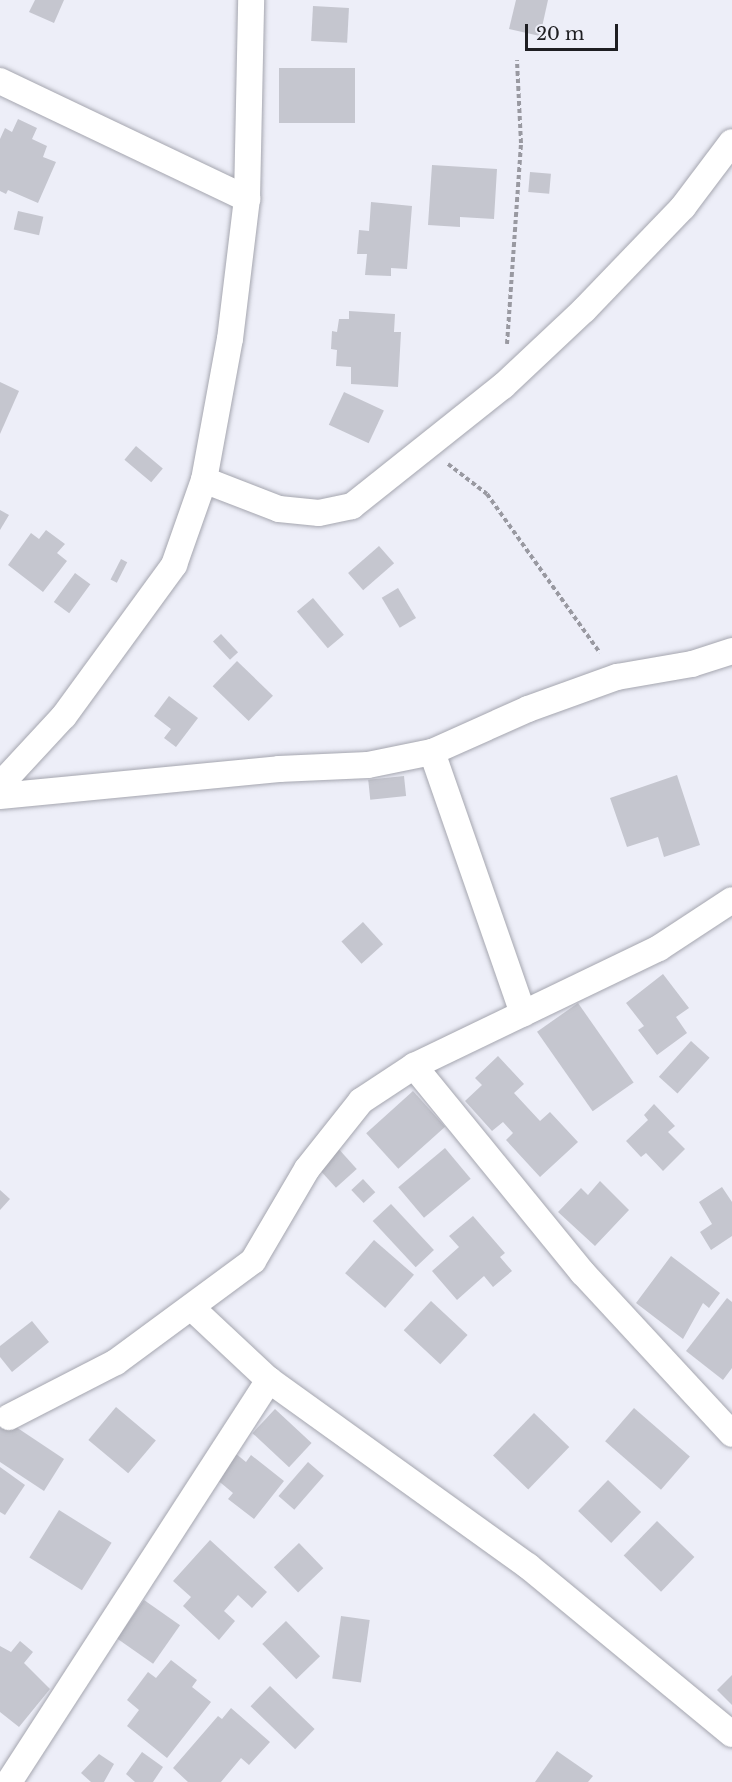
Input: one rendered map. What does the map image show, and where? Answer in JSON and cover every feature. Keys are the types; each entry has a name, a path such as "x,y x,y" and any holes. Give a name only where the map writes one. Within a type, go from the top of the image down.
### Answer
{"street":[{"path":"0,785 64,716 174,565 204,480 230,339 247,199 251,0"},
{"path":"0,81 247,199"},
{"path":"204,480 279,509 319,513 352,506 424,446 503,386 683,207 732,142"},
{"path":"0,796 279,769 368,765 432,752 528,709 617,677 692,664 732,651"},
{"path":"432,752 523,1014"},
{"path":"9,1417 116,1362 193,1309 253,1261 307,1169 361,1101 414,1066 658,948 732,900"},
{"path":"414,1066 583,1273 732,1434"},
{"path":"193,1309 268,1380 528,1566 732,1734"},
{"path":"9,1782 268,1380"}],"path":[{"path":"503,386 521,143 517,60"},
{"path":"424,446 487,494 617,677"}],"building":[{"path":"35,0 64,0 54,23 29,12"},
{"path":"516,0 548,0 540,36 509,29"},
{"path":"313,6 349,8 347,43 311,41"},
{"path":"279,68 355,68 355,123 279,123"},
{"path":"18,119 37,128 32,139 47,146 43,157 56,162 38,203 8,190 6,194 0,191 0,139 5,128 12,132"},
{"path":"432,165 497,169 494,219 460,217 460,227 428,225"},
{"path":"530,172 551,174 549,194 528,192"},
{"path":"371,202 412,206 407,269 391,268 391,276 365,275 367,254 357,254 359,230 369,231"},
{"path":"18,211 43,217 39,235 14,230"},
{"path":"349,311 395,314 394,332 401,332 398,387 351,384 351,367 336,366 337,350 331,349 332,331 337,332 339,319 349,319"},
{"path":"0,382 19,391 0,434"},
{"path":"344,392 384,411 369,443 329,425"},
{"path":"136,446 163,468 151,482 124,460"},
{"path":"0,510 9,515 0,530"},
{"path":"46,530 65,544 57,553 67,561 43,592 8,565 31,533 39,539"},
{"path":"379,546 394,563 363,590 348,573"},
{"path":"121,559 127,562 117,583 111,579"},
{"path":"75,573 90,584 69,613 54,602"},
{"path":"398,588 416,618 400,628 382,598"},
{"path":"313,598 344,635 328,648 297,611"},
{"path":"221,634 238,652 230,660 213,642"},
{"path":"237,661 273,696 249,721 213,686"},
{"path":"169,696 198,718 176,747 164,738 171,729 154,716"},
{"path":"677,775 700,845 664,857 658,837 627,847 610,798"},
{"path":"404,776 406,796 370,800 368,780"},
{"path":"363,922 383,944 362,964 341,941"},
{"path":"663,974 689,1008 676,1017 687,1033 657,1055 638,1030 644,1026 626,1003"},
{"path":"578,1003 634,1082 593,1111 537,1032"},
{"path":"691,1041 710,1058 677,1093 659,1077"},
{"path":"498,1056 524,1084 514,1093 540,1121 550,1112 578,1142 540,1177 506,1140 513,1133 503,1122 492,1131 465,1101 482,1085 475,1078"},
{"path":"413,1091 445,1127 398,1169 366,1133"},
{"path":"654,1104 675,1126 668,1132 685,1149 663,1171 646,1153 641,1157 626,1141 648,1120 644,1115"},
{"path":"336,1146 357,1169 336,1188 315,1165"},
{"path":"445,1148 471,1179 424,1218 398,1187"},
{"path":"363,1179 375,1192 364,1203 351,1190"},
{"path":"600,1181 629,1210 595,1246 558,1212 581,1188 588,1195"},
{"path":"722,1187 732,1202 732,1236 711,1250 700,1232 712,1224 699,1202"},
{"path":"0,1190 10,1199 0,1210"},
{"path":"391,1204 434,1250 416,1267 373,1221"},
{"path":"473,1216 505,1253 500,1257 512,1271 493,1287 484,1276 457,1300 432,1271 459,1247 449,1236"},
{"path":"374,1240 414,1275 385,1308 345,1273"},
{"path":"671,1256 720,1293 709,1308 703,1303 683,1339 636,1303"},
{"path":"727,1298 732,1302 732,1368 723,1380 686,1351"},
{"path":"431,1301 468,1335 440,1364 404,1330"},
{"path":"32,1321 49,1342 12,1372 0,1357 0,1346"},
{"path":"116,1407 156,1440 128,1473 88,1440"},
{"path":"634,1408 690,1457 661,1490 605,1441"},
{"path":"275,1409 312,1443 289,1467 252,1433"},
{"path":"534,1413 569,1447 528,1489 493,1455"},
{"path":"4,1419 64,1459 44,1491 0,1462 0,1425"},
{"path":"235,1453 246,1462 251,1455 284,1481 254,1519 228,1499 233,1493 215,1478"},
{"path":"308,1462 324,1476 294,1510 278,1496"},
{"path":"0,1467 25,1485 5,1515 0,1512"},
{"path":"608,1480 641,1512 611,1543 578,1511"},
{"path":"59,1510 112,1543 82,1590 29,1557"},
{"path":"657,1521 694,1557 661,1592 624,1556"},
{"path":"210,1540 267,1592 252,1608 238,1595 224,1611 235,1621 219,1640 183,1606 191,1597 173,1581"},
{"path":"299,1543 323,1568 298,1592 274,1567"},
{"path":"144,1600 180,1625 153,1664 117,1639"},
{"path":"341,1616 370,1620 361,1682 332,1678"},
{"path":"286,1621 320,1656 296,1679 262,1644"},
{"path":"20,1641 33,1652 24,1663 50,1689 19,1727 0,1712 0,1646 11,1652"},
{"path":"171,1660 197,1680 192,1687 211,1702 167,1758 127,1726 139,1710 127,1700 148,1672 156,1678"},
{"path":"732,1675 732,1705 717,1690"},
{"path":"270,1686 315,1729 295,1749 251,1706"},
{"path":"231,1708 270,1742 249,1765 241,1758 221,1782 188,1782 173,1768 218,1716 222,1719"},
{"path":"557,1751 593,1776 588,1782 535,1782"},
{"path":"142,1752 163,1767 153,1782 135,1782 126,1774"},
{"path":"99,1754 114,1764 104,1782 91,1782 81,1773"}]}
